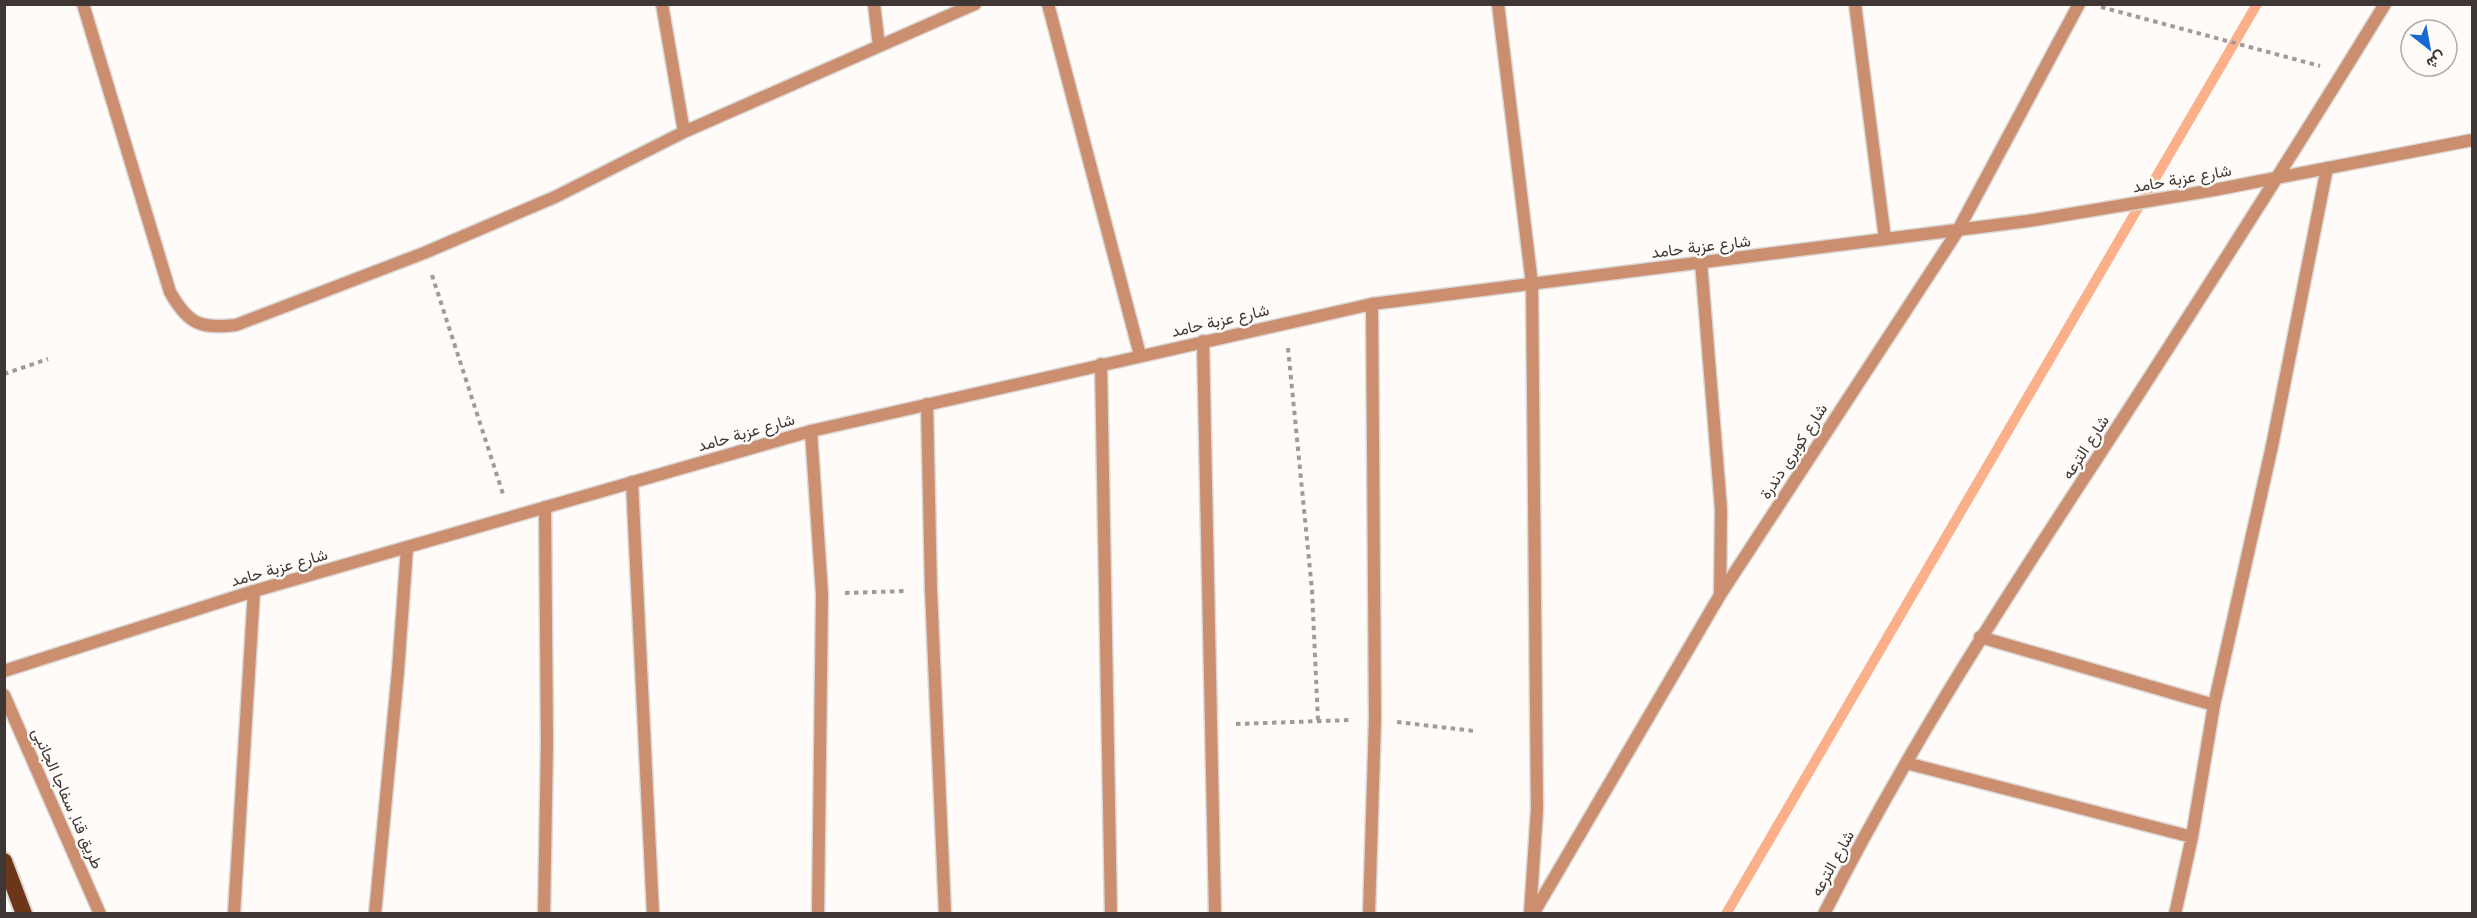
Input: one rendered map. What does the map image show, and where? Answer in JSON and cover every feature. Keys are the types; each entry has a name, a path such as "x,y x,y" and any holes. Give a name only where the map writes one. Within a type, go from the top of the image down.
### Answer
{"highway":[{"path":"4,861 24,914"}],"street":[{"path":"83,4 170,292 181,310 193,321 213,327 236,325 424,253 595,178 684,132 975,4"},
{"path":"662,4 684,132"},
{"path":"874,4 879,46"},
{"path":"1048,4 1140,355"},
{"path":"1498,4 1532,284 1537,810 1531,914"},
{"path":"1855,4 1885,239"},
{"name":"شارع كوبرى دندرة","path":"1531,914 1720,595 1957,232 2079,4"},
{"name":"شارع الترعه","path":"1824,914 1906,763 1980,638 2280,177 2385,4"},
{"name":"شارع عزبة حامد","path":"4,671 254,591 811,431 1285,322 1372,304 1885,239 1957,232 2214,190 2472,140"},
{"path":"2175,914 2192,837 2214,705 2272,446 2327,168"},
{"path":"1701,262 1721,509 1720,595"},
{"path":"1369,914 1375,719 1372,304"},
{"path":"1203,341 1215,914"},
{"path":"1101,364 1111,914"},
{"path":"927,404 931,590 945,914"},
{"path":"811,431 822,594 818,914"},
{"path":"632,482 653,914"},
{"path":"544,914 547,743 545,507"},
{"path":"375,914 407,548"},
{"path":"234,914 254,591"},
{"path":"1980,638 2214,705"},
{"name":"طريق قنا, سفاجا الجانبى","path":"4,695 100,914"},
{"path":"1906,763 2192,837"}],"path":[{"path":"2090,4 2344,72"},
{"path":"424,253 511,517"},
{"path":"1285,322 1312,590 1318,721"},
{"path":"4,374 48,359"},
{"path":"822,594 931,590"},
{"path":"1212,725 1375,719 1474,731"}],"waterway":[{"path":"1726,914 2257,4"}]}
